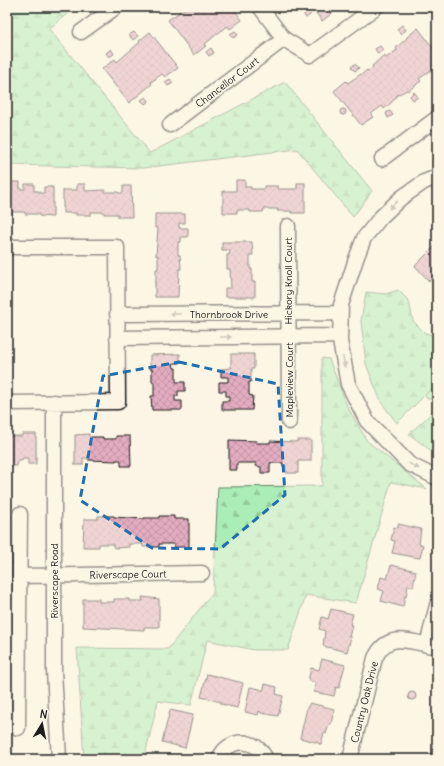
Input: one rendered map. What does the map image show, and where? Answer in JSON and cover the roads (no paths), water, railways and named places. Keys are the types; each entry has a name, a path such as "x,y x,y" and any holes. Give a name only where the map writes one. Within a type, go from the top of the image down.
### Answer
{"street":[{"path":"81,32 116,7"},
{"path":"260,7 284,39 310,55 376,7"},
{"name":"Chancellor Court","path":"170,125 284,39"},
{"path":"382,159 437,118"},
{"path":"437,177 424,182 401,198 381,216 364,238 351,273 340,313 340,341 348,384 367,421 408,464 437,478"},
{"name":"Hickory Knoll Court","path":"288,226 289,337"},
{"path":"7,246 117,247 118,402 7,403"},
{"name":"Thornbrook Drive","path":"117,314 340,313"},
{"path":"117,338 340,336"},
{"name":"Mapleview Court","path":"289,337 289,422"},
{"name":"Riverscape Road","path":"54,402 54,671 58,759"},
{"path":"18,728 20,514"},
{"name":"Riverscape Court","path":"20,576 202,573"},
{"name":"Country Oak Drive","path":"350,759 375,658 379,649 387,642 396,640 432,646 437,605"},
{"path":"219,759 221,754 228,747 237,743 246,742 256,746 263,753 266,759"}]}
